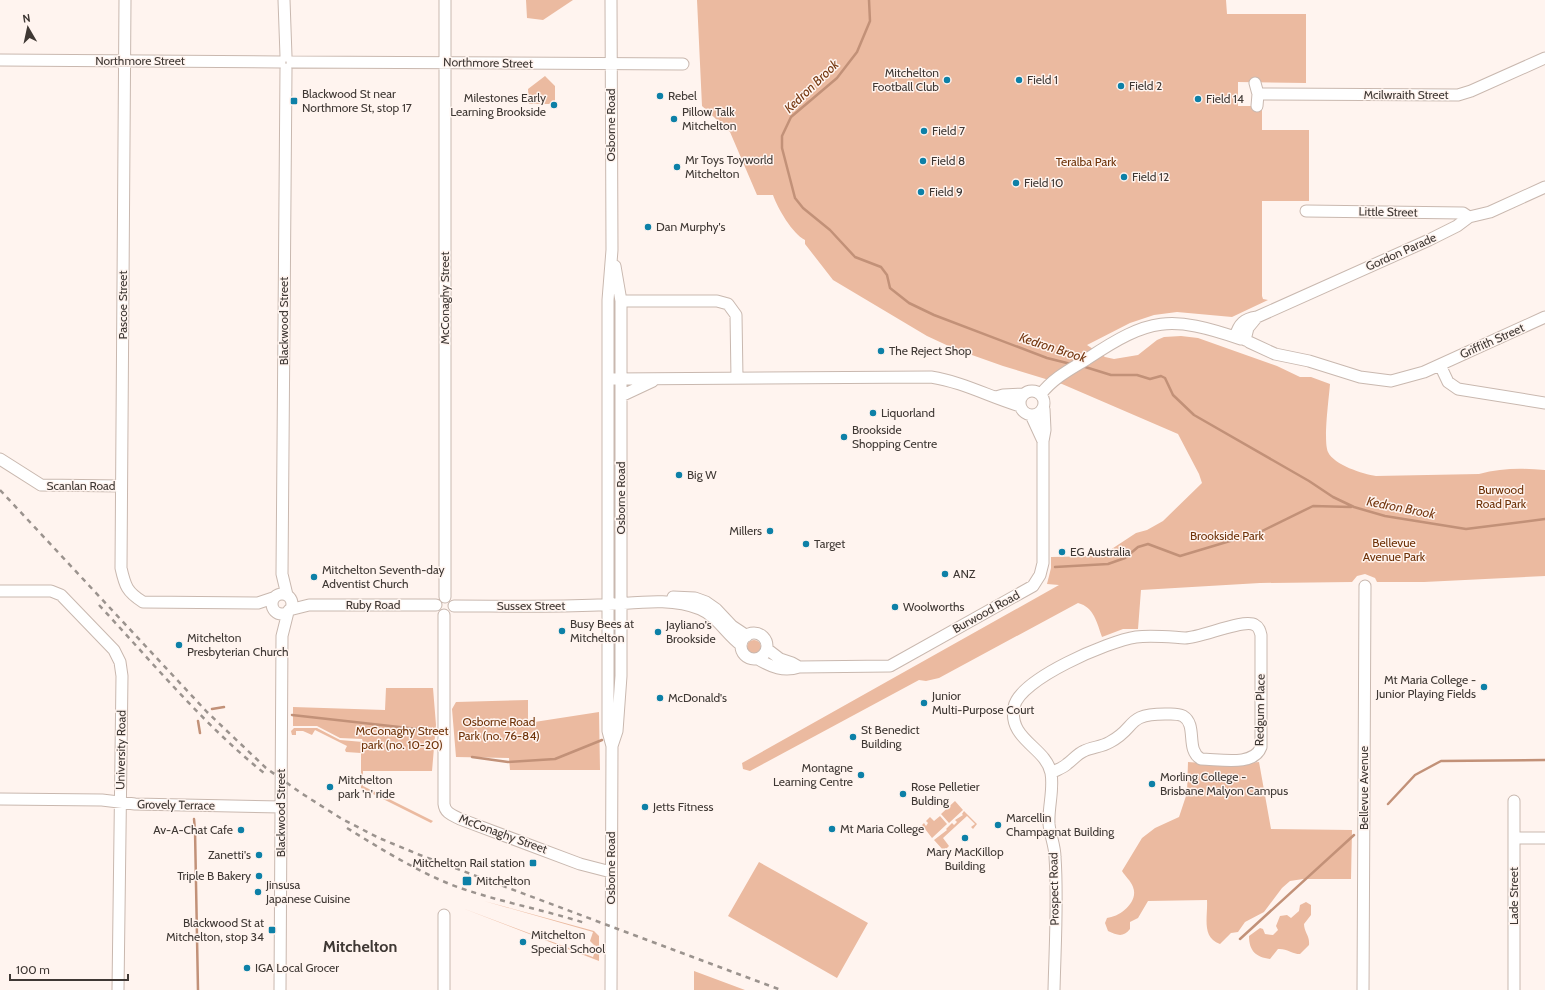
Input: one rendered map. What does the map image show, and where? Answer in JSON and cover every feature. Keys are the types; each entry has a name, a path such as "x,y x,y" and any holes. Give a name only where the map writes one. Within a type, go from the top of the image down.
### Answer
{"street":[{"name":"Pascoe Street","path":"125,0 121,486 121,568 124,584 131,594 143,602 274,604"},
{"name":"Blackwood Street","path":"282,636 274,604 282,574 286,62 284,0"},
{"name":"McConaghy Street","path":"445,0 445,597"},
{"name":"Osborne Road","path":"611,0 612,250 608,300 608,731 612,746 611,990"},
{"name":"Mcilwraith Street","path":"1258,94 1458,95 1471,91 1545,58"},
{"name":"Northmore Street","path":"0,60 683,64"},
{"path":"1255,83 1258,94 1257,106"},
{"name":"Gordon Parade","path":"1243,340 1243,321 1257,317 1428,240 1457,226 1469,217 1490,212 1545,188"},
{"name":"Little Street","path":"1306,212 1463,213 1469,217"},
{"name":"Osborne Road","path":"612,250 621,301 620,689 617,731 612,746"},
{"path":"621,301 717,301 728,304 736,315 736,378"},
{"name":"Griffith Street","path":"1440,365 1545,317"},
{"path":"1041,394 1054,380 1104,347 1143,328 1169,323 1198,325 1243,340 1277,347 1309,361 1360,378 1385,381 1410,377 1440,365 1448,382 1458,389 1545,403"},
{"path":"608,379 655,380 931,377 953,381 996,397 1002,401 1020,406 1024,412 1031,416 1043,441"},
{"path":"621,396 655,380"},
{"path":"996,397 1003,395 1023,394 1030,391 1041,394 1045,401 1044,409 1038,414 1031,416"},
{"path":"1020,406 1023,394"},
{"name":"Burwood Road","path":"758,659 782,669 791,670 799,667 890,666 1035,584 1041,573 1042,563 1043,441 1045,430 1044,409"},
{"name":"Scanlan Road","path":"0,459 40,485 121,486"},
{"name":"Blackwood Street","path":"282,574 289,597"},
{"name":"Bellevue Avenue","path":"1363,990 1364,586"},
{"name":"University Road","path":"0,592 51,591 61,596 114,650 120,662 122,676 118,990"},
{"path":"281,594 289,597 292,604 288,611 281,614 274,604 281,594"},
{"name":"Ruby Road","path":"289,597 309,605"},
{"path":"445,597 451,599 454,606 452,612 444,615 438,613 436,605 439,599 445,597"},
{"path":"608,604 621,601 675,603 701,609 713,617 732,639 744,640 754,634 761,636 766,642 765,653 758,659 746,657 742,651 744,640"},
{"name":"Sussex Street","path":"454,606 608,604"},
{"name":"Ruby Road","path":"288,611 309,605 436,605"},
{"name":"Blackwood Street","path":"280,990 282,636 288,611"},
{"name":"McConaghy Street","path":"444,615 445,810 455,817 580,864 611,872"},
{"name":"Redgum Place","path":"1243,623 1255,625 1260,629 1261,747 1259,753 1253,758 1243,760 1201,759 1194,753 1189,725 1183,716 1176,714 1152,714 1139,717 1133,721 1122,734 1110,743 1082,752 1067,765 1051,773 1045,761 1021,736 1016,726 1014,708 1016,700 1023,690 1071,661 1121,641 1143,636 1188,638 1243,623"},
{"name":"Burwood Road","path":"766,649 780,659 799,667"},
{"name":"Prospect Road","path":"1051,773 1049,824 1056,859 1054,990"},
{"name":"Grovely Terrace","path":"0,799 102,800 135,804 281,807"},
{"name":"Lade Street","path":"1514,801 1514,990"},
{"path":"1514,838 1545,838"},
{"path":"444,915 444,990"}],"green space":[{"path":"526,0 573,0 543,20 527,18"},
{"path":"697,0 1226,0 1227,14 1306,14 1306,83 1238,82 1238,106 1262,106 1262,130 1309,130 1309,201 1262,201 1262,296 1263,299 1268,300 1232,317 1177,312 1154,315 1130,323 1087,345 1105,357 1114,359 1138,355 1157,340 1164,337 1181,336 1198,338 1277,366 1300,377 1311,377 1330,384 1326,429 1328,452 1331,457 1342,465 1364,473 1376,476 1479,474 1512,469 1545,470 1545,576 1424,582 1377,582 1375,578 1365,574 1357,576 1352,582 1260,583 1141,590 1138,629 1123,629 1102,637 1094,616 1088,608 1078,603 939,678 926,681 919,680 750,771 743,769 742,763 1059,585 1047,584 1051,568 1051,557 1101,556 1136,533 1147,530 1163,521 1202,483 1199,474 1178,434 1062,384 1003,366 955,349 927,336 833,280 805,244 805,240 795,232 786,220 773,195 757,195 730,132 702,106"},
{"path":"545,76 555,86 555,104 529,104 528,89"},
{"path":"751,640 757,640 761,644 761,650 757,654 751,654 747,650 747,644"},
{"name":"McConaghy Street park (no. 10-20)","path":"386,688 433,688 436,725 432,771 363,771 363,786 433,821 431,823 361,788 361,753 346,752 345,750 347,746 315,730 312,735 303,731 296,731 296,735 292,735 291,731 294,728 317,728 340,740 363,742 362,739 340,738 317,726 293,726 293,707 385,710"},
{"name":"Osborne Road Park (no. 76-84)","path":"528,700 528,723 599,712 600,770 510,770 509,758 456,757 452,709 456,702"},
{"path":"1188,762 1228,765 1259,762 1271,829 1352,830 1351,879 1303,879 1290,881 1282,888 1264,912 1245,922 1238,932 1231,933 1220,944 1210,937 1208,931 1207,900 1148,901 1138,918 1130,922 1130,929 1125,934 1114,934 1108,931 1105,923 1107,918 1123,912 1131,903 1133,898 1133,887 1122,871 1142,838 1155,828 1179,817 1187,793"},
{"path":"955,801 963,810 949,823 941,814"},
{"path":"964,811 977,824 973,829 971,827 975,824 967,816 943,838 949,846 944,851 934,840 947,830 946,829 952,823 954,825 957,822 955,820 963,815 962,814"},
{"path":"940,816 947,824 932,838 922,825 924,823 926,826 928,823 926,821 930,817 934,821"},
{"path":"759,862 868,923 837,978 728,916"},
{"path":"484,901 594,931 599,936 599,947 590,941 593,932"},
{"path":"1306,902 1311,905 1311,915 1304,924 1309,939 1309,945 1300,954 1284,949 1278,949 1270,959 1257,955 1250,946 1249,936 1260,928 1263,929 1265,934 1273,935 1278,930 1276,926 1280,916 1287,915 1291,918 1299,911 1300,905"},
{"path":"462,908 593,957 596,949 599,950 599,961"},
{"path":"694,971 745,990 694,990"}],"waterway":[{"name":"Kedron Brook","path":"869,0 870,21 857,52 837,78 791,117 782,136 782,148 795,198 803,208 830,230 855,257 881,267 887,275 890,288 909,303 934,315 1047,358 1071,364"},
{"name":"Kedron Brook","path":"1082,366 1111,375 1137,375 1150,379 1161,376 1165,378 1173,395 1194,415 1309,481 1333,497 1354,507 1385,516 1466,529 1545,519"},
{"path":"1055,567 1108,564 1125,558 1138,547 1148,544 1180,556 1260,532 1313,506 1351,507"},
{"path":"212,709 224,707"},
{"path":"292,715 435,731"},
{"path":"198,721 200,733"},
{"path":"472,757 508,762 555,759 602,740"},
{"path":"1388,804 1415,775 1441,761 1545,760"},
{"path":"194,819 198,990"},
{"path":"1240,939 1354,835"}],"railway":[{"path":"0,490 207,712 266,768 301,793 342,819 379,838 420,855 781,990"},
{"path":"99,605 199,713 264,773"},
{"path":"347,828 411,866 452,885 485,896 585,923"}],"place":[{"name":"Mitchelton Football Club","path":"947,80"},
{"name":"Field 1","path":"1019,80"},
{"name":"Field 2","path":"1121,86"},
{"name":"Rebel","path":"660,96"},
{"name":"Field 14","path":"1198,99"},
{"name":"Blackwood St near Northmore St, stop 17","path":"294,101"},
{"name":"Milestones Early Learning Brookside","path":"554,105"},
{"name":"Pillow Talk Mitchelton","path":"674,119"},
{"name":"Field 7","path":"924,131"},
{"name":"Field 8","path":"923,161"},
{"name":"Mr Toys Toyworld Mitchelton","path":"677,167"},
{"name":"Field 12","path":"1124,177"},
{"name":"Field 10","path":"1016,183"},
{"name":"Field 9","path":"921,192"},
{"name":"Dan Murphy's","path":"648,227"},
{"name":"The Reject Shop","path":"881,351"},
{"name":"Liquorland","path":"873,413"},
{"name":"Brookside Shopping Centre","path":"844,437"},
{"name":"Big W","path":"679,475"},
{"name":"Millers","path":"770,531"},
{"name":"Target","path":"806,544"},
{"name":"EG Australia","path":"1062,552"},
{"name":"ANZ","path":"945,574"},
{"name":"Mitchelton Seventh-day Adventist Church","path":"314,577"},
{"name":"Woolworths","path":"895,607"},
{"name":"Busy Bees at Mitchelton","path":"562,631"},
{"name":"Jayliano's Brookside","path":"658,632"},
{"name":"Mitchelton Presbyterian Church","path":"179,645"},
{"name":"Mt Maria College - Junior Playing Fields","path":"1484,687"},
{"name":"McDonald's","path":"660,698"},
{"name":"Junior Multi-Purpose Court","path":"924,703"},
{"name":"St Benedict Building","path":"853,737"},
{"name":"Montagne Learning Centre","path":"861,775"},
{"name":"Morling College - Brisbane Malyon Campus","path":"1152,784"},
{"name":"Mitchelton park 'n' ride","path":"330,787"},
{"name":"Rose Pelletier Bulding","path":"903,794"},
{"name":"Jetts Fitness","path":"645,807"},
{"name":"Marcellin Champagnat Building","path":"998,825"},
{"name":"Mt Maria College","path":"832,829"},
{"name":"Av-A-Chat Cafe","path":"241,830"},
{"name":"Mary MacKillop Building","path":"965,838"},
{"name":"Zanetti's","path":"259,855"},
{"name":"Mitchelton Rail station","path":"533,863"},
{"name":"Triple B Bakery","path":"259,876"},
{"name":"Mitchelton","path":"467,881"},
{"name":"Jinsusa Japanese Cuisine","path":"258,892"},
{"name":"Blackwood St at Mitchelton, stop 34","path":"272,930"},
{"name":"Mitchelton Special School","path":"523,942"},
{"name":"IGA Local Grocer","path":"247,968"}],"district":[{"name":"Mitchelton","path":"360,946"}],"park label":[{"name":"Teralba Park","path":"1086,162"},
{"name":"Burwood Road Park","path":"1501,497"},
{"name":"Brookside Park","path":"1227,536"},
{"name":"Bellevue Avenue Park","path":"1394,550"}]}
